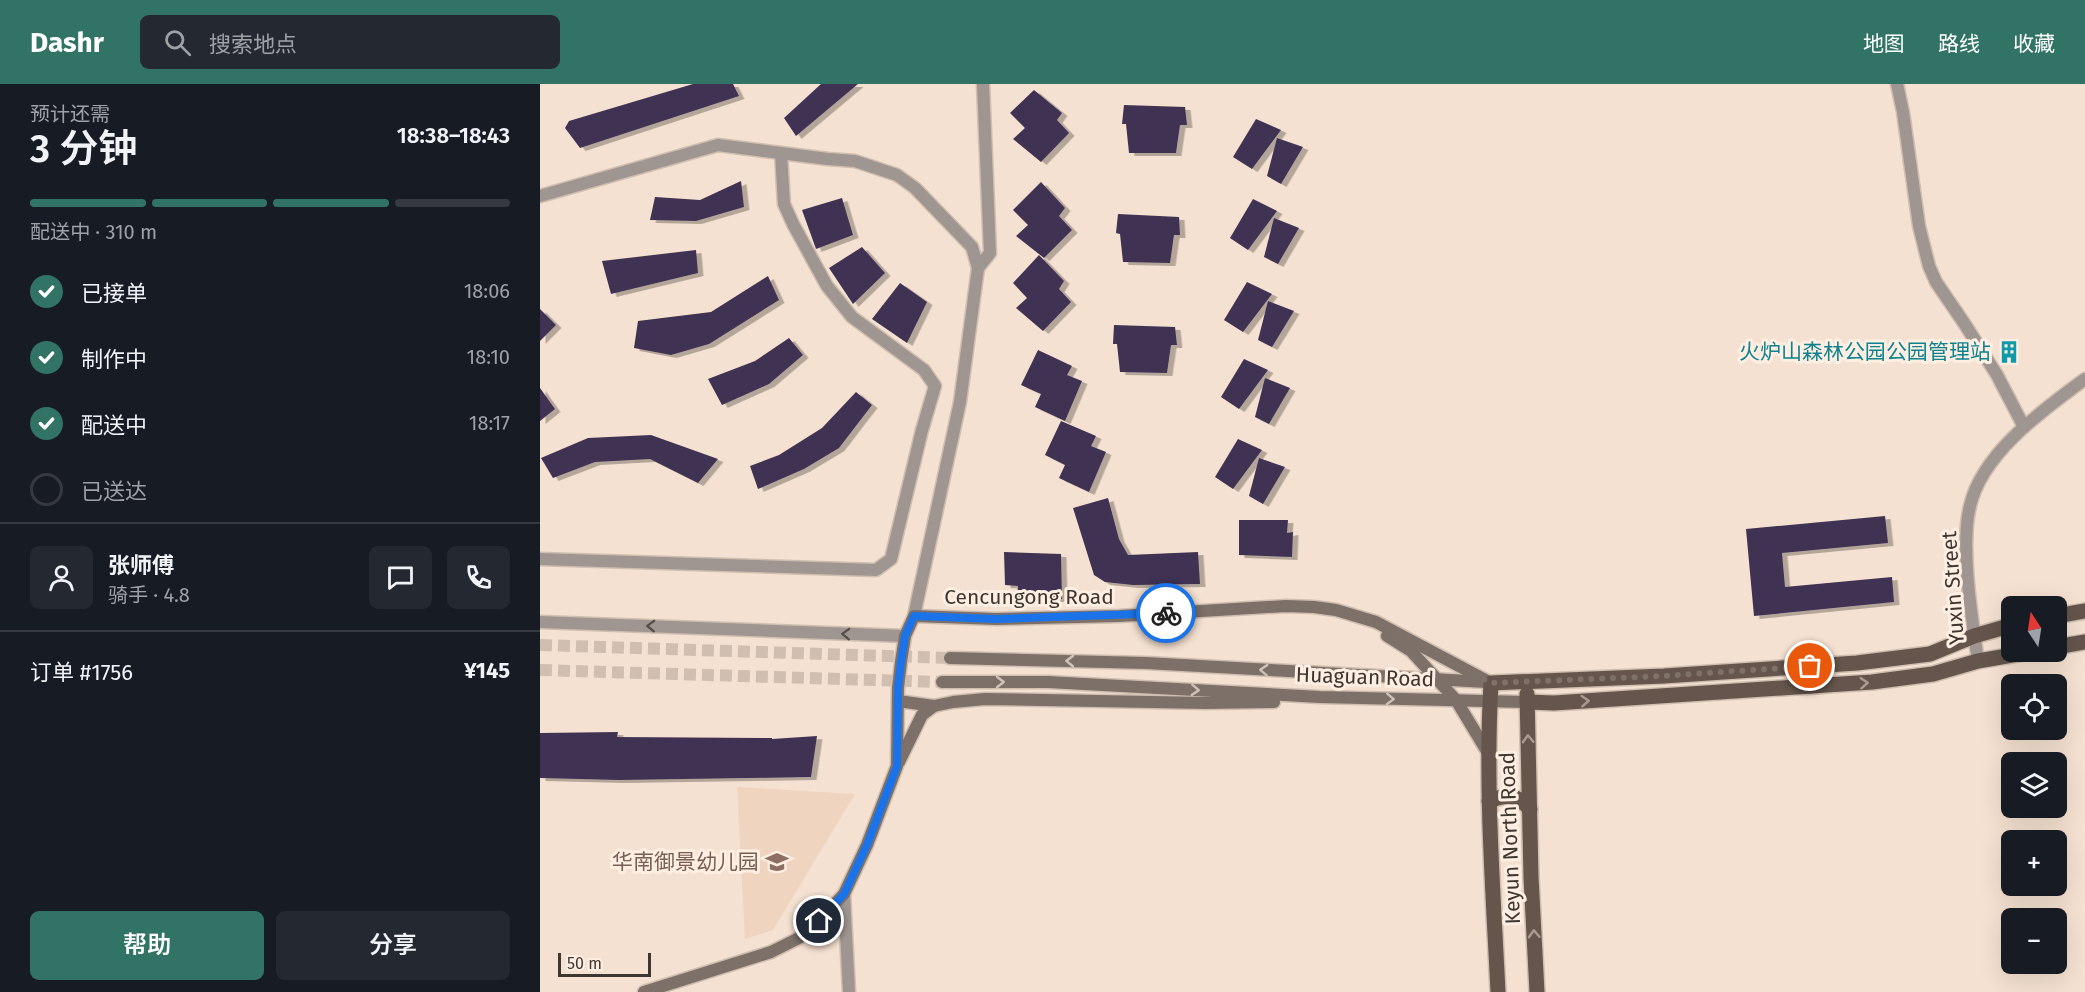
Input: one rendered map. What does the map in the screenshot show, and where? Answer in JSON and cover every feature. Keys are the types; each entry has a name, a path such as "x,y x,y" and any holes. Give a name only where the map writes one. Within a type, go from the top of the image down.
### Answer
{"main road":[{"path":"2067,614 2085,611"},
{"name":"Huaguan Road","path":"1491,683 1664,676 1857,663 1930,654 1974,636 2001,629"},
{"path":"2067,645 2085,642"},
{"name":"Huaguan Road","path":"1527,702 1554,703 1872,682 1933,674 2001,657"},
{"name":"Keyun North Road","path":"1527,682 1537,992"},
{"name":"Keyun North Road","path":"1491,683 1488,753 1489,801 1498,992"},
{"path":"1489,801 1509,796 1524,801 1530,808"}],"street":[{"path":"978,268 990,254 983,84"},
{"path":"1897,84 1903,112 1918,226 1929,266 1936,282 1997,375 2024,428"},
{"path":"540,196 718,145 855,161 897,175 915,188 965,239 972,247 978,268 960,402 914,616"},
{"path":"540,559 876,570 891,559 922,429 935,386 924,370 852,317 827,286 784,204 781,153"},
{"name":"Yuxin Street","path":"1978,661 1967,548 1970,504 1986,470 2001,450 2024,428 2085,380"},
{"name":"Cencungong Road","path":"644,992 771,952 799,938 819,921 844,894 867,845 897,766 898,701 905,636 914,616 996,619 1119,616 1286,606 1314,607 1336,610 1376,622 1491,683"},
{"path":"1314,607 1367,625 1411,651 1456,700 1488,753"},
{"path":"540,622 905,636"},
{"name":"Huaguan Road","path":"950,658 1146,663 1491,683"},
{"name":"Huaguan Road","path":"942,682 1048,682 1336,697 1527,702"},
{"path":"898,701 934,706 986,699 1205,703 1293,702 1336,697"},
{"path":"897,766 922,715 934,706"},
{"path":"844,894 849,992"}],"shaded area":[{"name":"华南御景幼儿园","path":"737,787 855,794 773,930 745,939"}],"building":[{"path":"693,84 733,84 739,96 580,148 565,128 569,121"},
{"path":"821,84 858,84 796,136 784,118"},
{"path":"1034,90 1062,113 1057,120 1069,133 1041,162 1013,139 1025,128 1010,113"},
{"path":"1124,105 1185,107 1187,125 1180,125 1176,153 1129,153 1126,124 1122,124"},
{"path":"1256,119 1281,130 1252,169 1233,157"},
{"path":"1277,138 1303,147 1281,184 1267,176"},
{"path":"741,181 744,207 696,221 650,220 655,197 700,200"},
{"path":"1041,182 1065,208 1059,216 1072,230 1044,258 1016,236 1028,225 1013,210"},
{"path":"842,198 853,235 816,249 802,210"},
{"path":"1253,199 1277,211 1248,250 1230,238"},
{"path":"1118,214 1179,217 1180,235 1174,235 1170,263 1123,262 1120,234 1116,233"},
{"path":"1274,218 1299,228 1278,264 1264,257"},
{"path":"862,247 885,273 853,304 829,268"},
{"path":"696,250 698,273 611,294 602,261"},
{"path":"1039,255 1064,281 1059,289 1071,302 1043,331 1016,308 1027,298 1013,283"},
{"path":"768,276 779,300 709,344 671,355 634,348 638,321 711,312"},
{"path":"1247,282 1272,294 1243,332 1224,320"},
{"path":"900,283 927,302 907,343 872,319"},
{"path":"1268,301 1294,311 1272,347 1258,340"},
{"path":"540,309 556,325 540,341"},
{"path":"1114,325 1175,327 1177,345 1171,345 1167,373 1120,372 1117,344 1113,344"},
{"path":"789,338 803,355 769,384 722,405 708,379 755,361"},
{"path":"1038,350 1072,366 1067,375 1082,381 1065,421 1035,407 1041,394 1021,385"},
{"path":"1244,359 1268,370 1239,409 1221,397"},
{"path":"1265,378 1290,388 1269,424 1255,417"},
{"path":"540,388 555,409 540,421"},
{"path":"856,392 872,405 839,448 804,469 758,489 750,466 779,455 822,428"},
{"path":"1061,421 1096,436 1091,446 1106,452 1089,492 1059,478 1065,465 1045,455"},
{"path":"651,435 718,459 698,483 650,459 595,462 553,478 541,458 588,438"},
{"path":"1238,439 1262,450 1233,489 1215,477"},
{"path":"1259,458 1285,467 1263,504 1249,496"},
{"path":"1108,498 1119,539 1128,555 1198,552 1200,584 1133,585 1105,582 1094,575 1073,508"},
{"path":"1885,516 1888,543 1782,553 1785,587 1892,577 1894,602 1754,616 1746,529"},
{"path":"1239,520 1288,520 1287,533 1293,532 1292,557 1239,555"},
{"path":"1004,552 1061,554 1062,599 1017,598 1018,586 1005,585"},
{"path":"618,732 617,737 772,739 817,736 811,777 619,780 540,778 540,733"}],"tunnel":[{"path":"540,645 950,658"},
{"path":"540,670 942,682"}],"way so far":[{"path":"1166,613 1286,606 1336,610 1376,622 1491,683 1664,676 1810,666"}],"place":[{"name":"火炉山森林公园公园管理站","path":"2009,352"},
{"name":"华南御景幼儿园","path":"777,862"}],"route":[{"path":"819,921 844,894 867,845 897,766 898,688 905,636 914,616 996,619 1166,613"}]}
